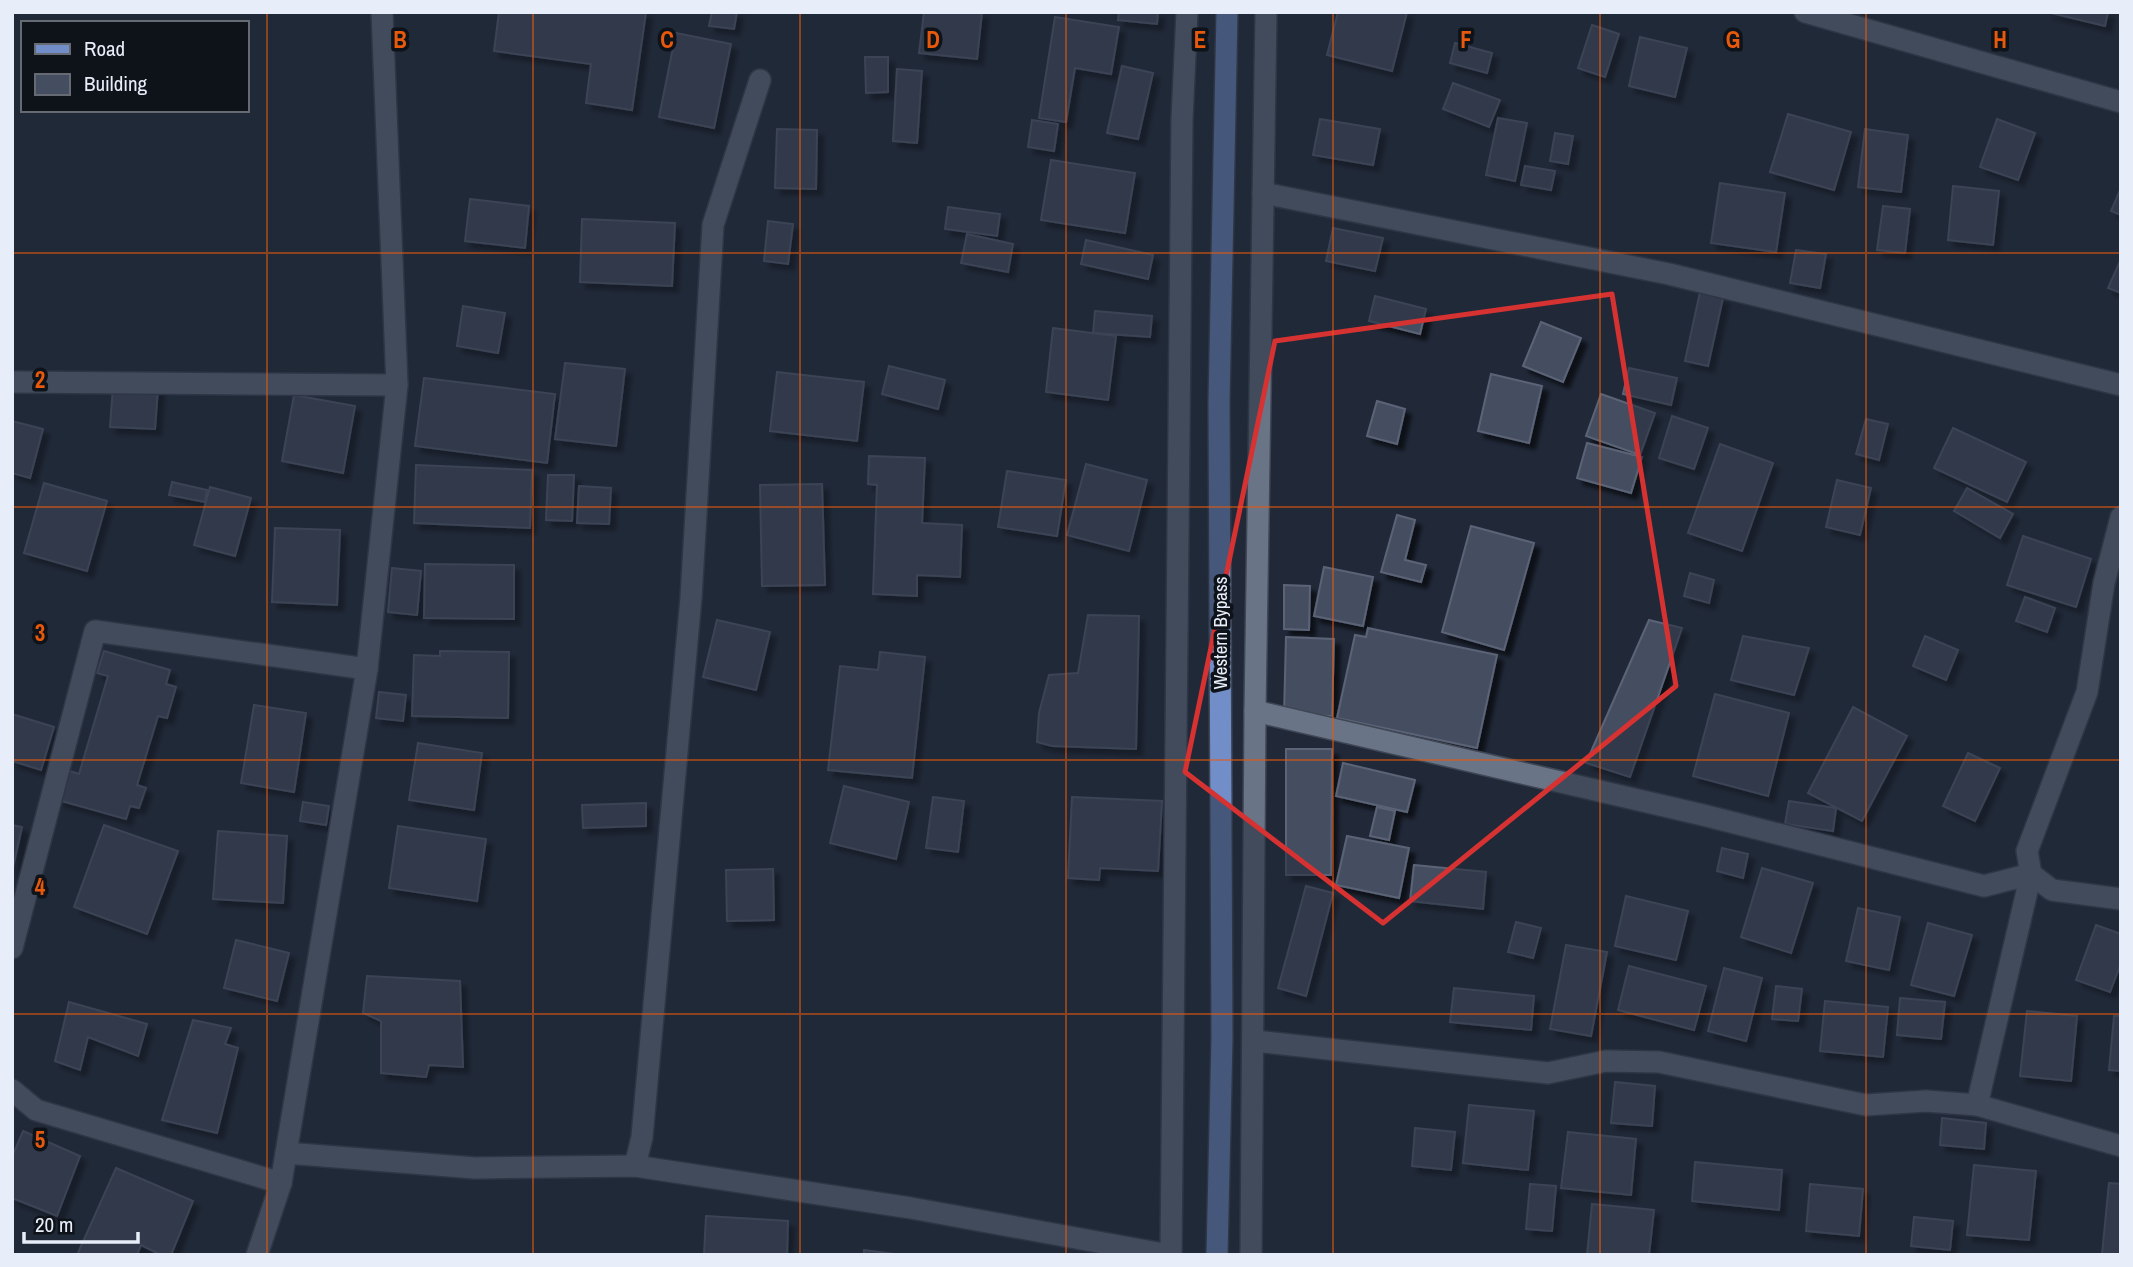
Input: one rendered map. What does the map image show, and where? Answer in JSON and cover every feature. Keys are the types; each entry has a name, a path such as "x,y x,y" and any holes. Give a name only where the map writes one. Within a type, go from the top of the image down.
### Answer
{"main road":[{"name":"Western Bypass","path":"1217,1255 1222,1038 1219,402 1227,12"}],"street":[{"path":"257,1255 281,1183 368,669 397,385 382,12"},
{"path":"286,1153 475,1168 635,1166 911,1208 1170,1255 1182,120 1187,12"},
{"path":"1251,1255 1255,1041 1255,711 1266,12"},
{"path":"1805,12 2121,102"},
{"path":"635,1166 642,1137 691,598 713,225 760,80"},
{"path":"1263,193 1669,274 2121,385"},
{"path":"12,382 397,385"},
{"path":"1977,1105 2031,874 2027,851 2087,692 2104,583 2121,517"},
{"path":"12,948 95,631 368,669"},
{"path":"1255,711 1703,814 1983,886 2031,874"},
{"path":"2031,874 2052,890 2121,899"},
{"path":"1255,1041 1548,1073 1606,1061 1659,1062 1866,1105 1926,1101 1977,1105 2121,1146"},
{"path":"12,1090 36,1110 281,1183"}],"highlighted area":[{"path":"1612,294 1676,686 1383,923 1185,772 1275,341"}],"building":[{"path":"499,12 646,12 632,110 586,103 591,64 494,51"},
{"path":"712,12 737,12 734,29 709,26"},
{"path":"924,12 982,12 977,59 919,53"},
{"path":"1119,12 1158,12 1157,24 1118,20"},
{"path":"1338,12 1407,12 1392,71 1327,55"},
{"path":"2047,12 2108,12 2105,26"},
{"path":"1055,17 1119,27 1111,74 1075,68 1066,122 1039,118"},
{"path":"1592,25 1619,34 1605,77 1578,68"},
{"path":"676,33 731,44 714,128 659,117"},
{"path":"1640,37 1687,48 1675,97 1629,86"},
{"path":"1455,43 1492,53 1487,73 1450,63"},
{"path":"865,57 888,57 888,92 866,93"},
{"path":"1122,66 1153,73 1138,139 1107,133"},
{"path":"897,69 922,71 917,143 893,141"},
{"path":"1453,83 1500,100 1489,127 1443,109"},
{"path":"1788,114 1851,132 1834,190 1770,172"},
{"path":"1498,118 1527,123 1515,181 1486,175"},
{"path":"1320,119 1380,129 1373,165 1313,155"},
{"path":"1997,119 2035,133 2018,180 1980,167"},
{"path":"1032,120 1058,124 1054,151 1028,147"},
{"path":"777,129 817,130 816,189 775,188"},
{"path":"1865,129 1908,135 1901,192 1858,187"},
{"path":"1555,133 1573,136 1568,164 1550,161"},
{"path":"1051,160 1135,173 1125,233 1041,220"},
{"path":"1525,166 1555,171 1551,190 1521,185"},
{"path":"1720,183 1785,193 1776,252 1711,243"},
{"path":"1953,186 1999,191 1993,245 1948,240"},
{"path":"2121,188 2121,215 2111,211"},
{"path":"470,199 529,206 525,248 465,241"},
{"path":"1883,206 1910,209 1905,253 1877,250"},
{"path":"948,207 1000,214 997,236 945,229"},
{"path":"582,219 675,223 672,286 580,282"},
{"path":"768,221 793,224 788,264 764,261"},
{"path":"1333,228 1383,238 1375,271 1326,261"},
{"path":"967,234 1013,244 1008,272 961,263"},
{"path":"1086,240 1153,255 1148,279 1081,264"},
{"path":"1796,250 1826,254 1820,288 1790,283"},
{"path":"2121,259 2121,293 2108,288"},
{"path":"1700,292 1723,298 1708,366 1685,361"},
{"path":"1375,296 1426,309 1420,334 1369,321"},
{"path":"463,306 505,313 498,353 457,346"},
{"path":"1095,311 1152,316 1150,337 1093,333"},
{"path":"1541,322 1581,338 1563,382 1523,366"},
{"path":"1053,328 1116,336 1108,400 1046,392"},
{"path":"565,363 625,369 616,446 555,439"},
{"path":"889,366 945,380 938,409 882,394"},
{"path":"1629,368 1677,378 1671,405 1623,394"},
{"path":"777,372 864,382 857,441 770,431"},
{"path":"1491,374 1542,386 1529,443 1478,431"},
{"path":"424,378 555,394 547,463 415,446"},
{"path":"113,386 158,388 155,429 110,427"},
{"path":"1601,394 1655,413 1640,455 1586,436"},
{"path":"294,395 355,406 343,473 282,461"},
{"path":"1377,401 1405,409 1397,444 1367,436"},
{"path":"1672,416 1708,428 1694,469 1659,458"},
{"path":"1866,419 1888,424 1879,460 1856,454"},
{"path":"12,421 43,429 30,478 12,473"},
{"path":"1953,428 2026,462 2007,502 1934,468"},
{"path":"1587,443 1642,457 1631,493 1577,478"},
{"path":"1720,444 1773,463 1742,551 1688,533"},
{"path":"869,456 925,458 922,523 962,525 960,577 917,575 917,596 873,594 877,485 868,484"},
{"path":"1086,464 1147,480 1129,551 1067,535"},
{"path":"416,465 532,470 530,528 414,523"},
{"path":"1007,471 1066,480 1057,536 998,527"},
{"path":"548,475 574,475 572,521 546,520"},
{"path":"1837,480 1871,488 1860,535 1826,527"},
{"path":"172,482 207,490 205,502 169,495"},
{"path":"44,483 107,501 87,571 24,553"},
{"path":"822,484 825,585 762,586 760,485"},
{"path":"579,486 611,488 609,524 577,523"},
{"path":"210,487 251,498 235,556 194,545"},
{"path":"1967,488 2013,514 2000,538 1954,511"},
{"path":"1397,515 1415,520 1405,560 1426,565 1421,582 1381,572"},
{"path":"1471,526 1534,543 1504,650 1442,632"},
{"path":"275,528 340,530 337,605 272,602"},
{"path":"2023,536 2091,559 2076,607 2007,585"},
{"path":"425,564 514,565 514,619 424,618"},
{"path":"1324,567 1373,577 1363,626 1314,616"},
{"path":"392,568 421,571 417,615 388,612"},
{"path":"1690,573 1714,580 1709,603 1684,596"},
{"path":"1284,585 1310,586 1309,630 1284,629"},
{"path":"2025,597 2055,608 2047,632 2016,621"},
{"path":"1088,615 1139,616 1136,749 1052,746 1037,742 1039,713 1049,675 1078,673"},
{"path":"717,620 770,632 756,690 703,677"},
{"path":"1649,620 1682,628 1630,777 1586,763"},
{"path":"1368,628 1497,655 1477,748 1337,718 1355,635 1366,637"},
{"path":"1743,636 1809,648 1794,695 1731,680"},
{"path":"1925,636 1958,650 1946,680 1913,666"},
{"path":"1286,637 1334,639 1332,716 1284,715"},
{"path":"104,651 170,670 166,684 176,687 167,718 158,716 137,785 146,788 139,808 130,806 126,819 58,800 67,770 79,774 108,676 97,673"},
{"path":"440,651 509,652 508,718 412,716 414,655 440,656"},
{"path":"880,652 925,657 912,778 828,770 840,666 878,670"},
{"path":"379,692 406,695 403,721 376,718"},
{"path":"1715,694 1789,713 1768,796 1693,776"},
{"path":"254,705 306,713 294,792 241,783"},
{"path":"1853,707 1907,736 1862,821 1808,793"},
{"path":"12,714 54,727 41,770 12,761"},
{"path":"418,743 482,753 474,810 409,800"},
{"path":"1286,749 1332,749 1331,875 1286,875"},
{"path":"1968,753 2000,768 1975,821 1943,806"},
{"path":"1343,763 1415,780 1407,812 1336,796"},
{"path":"844,786 909,802 896,859 830,843"},
{"path":"933,797 964,801 958,852 926,848"},
{"path":"1072,797 1162,801 1158,871 1100,868 1099,880 1068,878"},
{"path":"1789,801 1836,808 1833,831 1785,824"},
{"path":"303,802 329,806 326,825 300,821"},
{"path":"646,803 646,826 583,828 582,805"},
{"path":"1377,807 1395,811 1389,840 1370,836"},
{"path":"12,825 22,827 12,872"},
{"path":"104,825 178,851 147,934 74,907"},
{"path":"398,826 486,839 477,901 389,888"},
{"path":"218,831 287,836 283,903 213,899"},
{"path":"1347,836 1409,848 1399,898 1336,885"},
{"path":"1722,848 1748,854 1743,878 1717,871"},
{"path":"1414,865 1486,872 1483,909 1410,901"},
{"path":"1762,868 1813,883 1791,953 1741,937"},
{"path":"773,869 774,920 727,921 726,870"},
{"path":"1306,886 1333,893 1306,996 1278,988"},
{"path":"1626,896 1688,911 1676,960 1615,946"},
{"path":"1858,908 1900,917 1889,970 1846,961"},
{"path":"1516,922 1541,928 1533,958 1508,952"},
{"path":"1928,923 1972,935 1954,996 1911,985"},
{"path":"2096,925 2121,934 2121,963 2110,992 2076,980"},
{"path":"236,940 289,953 277,1001 224,988"},
{"path":"1566,945 1607,952 1591,1036 1550,1029"},
{"path":"1629,966 1706,986 1694,1030 1618,1010"},
{"path":"1724,968 1762,978 1746,1041 1708,1031"},
{"path":"367,976 460,981 463,1067 429,1065 426,1077 381,1073 381,1021 363,1013"},
{"path":"1776,986 1802,989 1798,1021 1772,1019"},
{"path":"1454,988 1534,996 1531,1030 1450,1022"},
{"path":"1900,998 1945,1002 1941,1039 1897,1035"},
{"path":"1825,1001 1888,1007 1883,1057 1820,1051"},
{"path":"69,1002 147,1024 138,1056 88,1037 80,1070 55,1061"},
{"path":"2027,1011 2077,1016 2071,1081 2020,1076"},
{"path":"2114,1016 2121,1016 2121,1071 2109,1070"},
{"path":"193,1020 231,1028 225,1044 238,1048 217,1133 162,1120"},
{"path":"1615,1082 1655,1086 1652,1126 1611,1123"},
{"path":"1469,1105 1534,1111 1528,1170 1463,1163"},
{"path":"1942,1118 1986,1123 1984,1149 1940,1145"},
{"path":"1415,1128 1455,1132 1451,1170 1412,1166"},
{"path":"23,1131 80,1156 57,1216 12,1198 12,1157"},
{"path":"1568,1132 1636,1139 1631,1195 1561,1188"},
{"path":"1695,1162 1782,1170 1779,1210 1692,1201"},
{"path":"1974,1165 2036,1171 2029,1240 1967,1235"},
{"path":"116,1168 193,1201 171,1255 161,1255 141,1245 137,1255 77,1255"},
{"path":"2109,1183 2121,1184 2121,1255 2102,1254"},
{"path":"1530,1184 1556,1186 1552,1231 1526,1229"},
{"path":"1810,1184 1863,1189 1859,1236 1806,1231"},
{"path":"1592,1204 1654,1210 1649,1255 1587,1255"},
{"path":"706,1216 788,1221 787,1255 704,1255"},
{"path":"1914,1217 1953,1221 1950,1250 1911,1246"},
{"path":"864,1250 902,1255 864,1255"}]}
